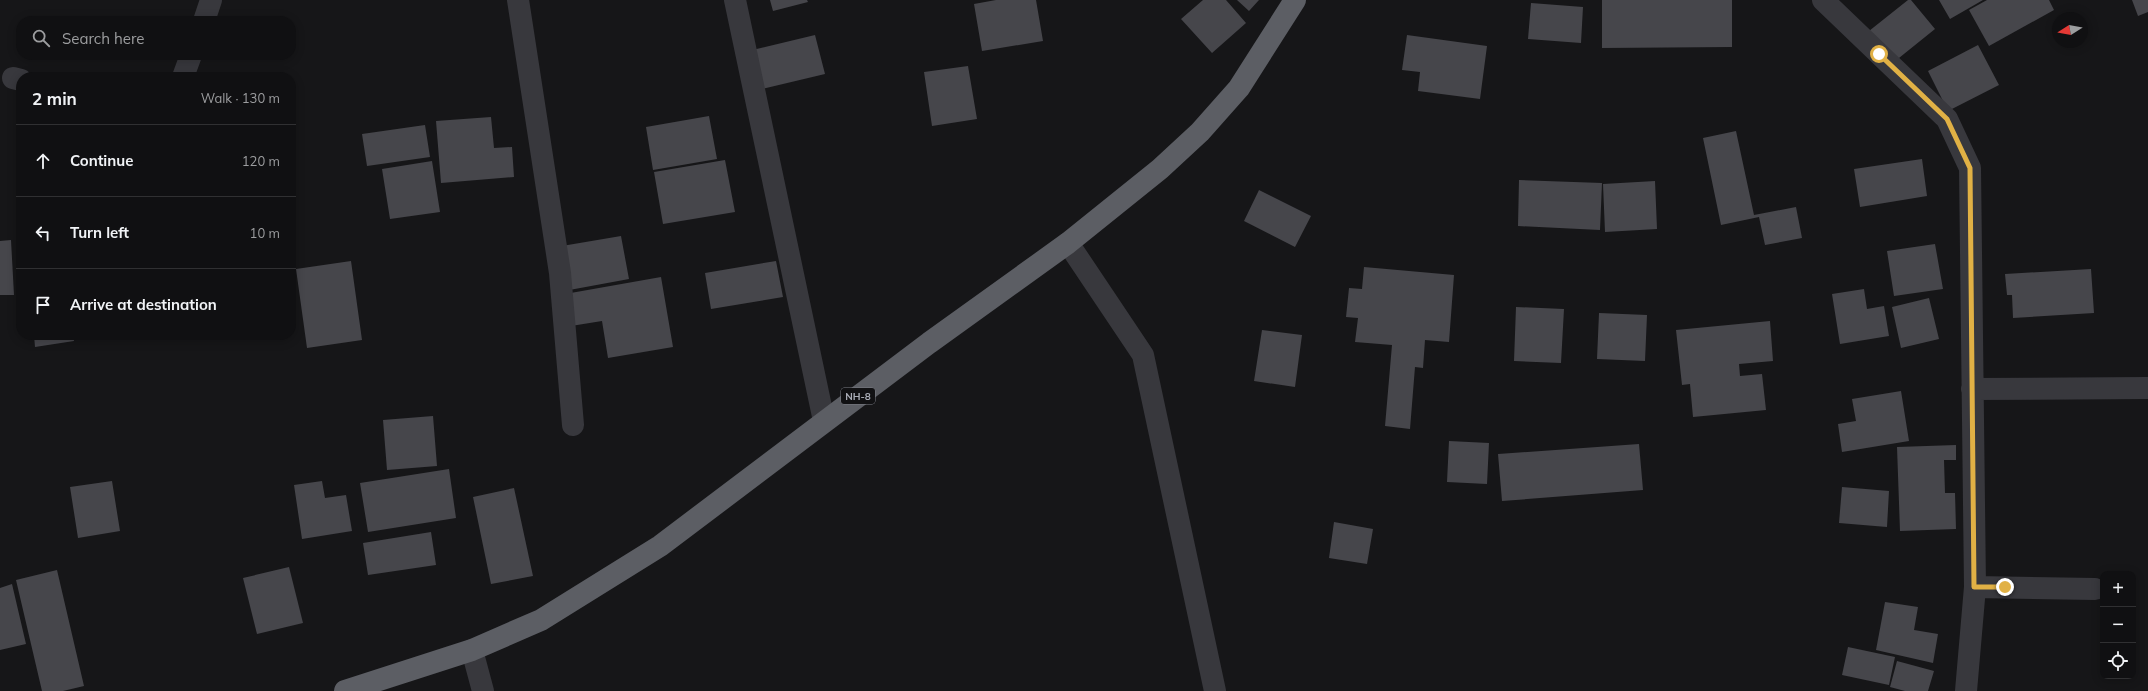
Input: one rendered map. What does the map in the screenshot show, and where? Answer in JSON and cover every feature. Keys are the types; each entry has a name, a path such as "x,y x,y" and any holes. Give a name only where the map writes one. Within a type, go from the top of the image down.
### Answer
{"highway":[{"name":"NH-8","path":"345,691 472,650 541,620 660,546 824,421 1068,243 1117,205 1200,132 1239,88 1296,0"}],"street":[{"path":"206,16 211,0"},
{"path":"518,0 560,273 574,425"},
{"path":"735,0 824,421"},
{"path":"1822,0 1947,119 1970,168 1974,587 1966,691"},
{"path":"185,72 189,60"},
{"path":"1068,243 1143,355 1215,691"},
{"path":"1972,389 2148,388"},
{"path":"1974,587 2095,589"},
{"path":"472,650 483,691"}],"building":[{"path":"770,0 807,0 808,2 773,11"},
{"path":"996,0 1036,0 1043,41 982,51 974,4"},
{"path":"1203,0 1226,0 1246,23 1212,53 1181,19"},
{"path":"1237,0 1259,0 1249,11"},
{"path":"1602,0 1732,0 1732,47 1602,48"},
{"path":"1908,0 1911,0 1935,29 1894,62 1869,31"},
{"path":"1939,0 1983,0 1950,19"},
{"path":"1987,0 2049,0 2054,10 1989,46 1969,10"},
{"path":"2132,0 2148,0 2148,12 2138,16"},
{"path":"1531,3 1583,7 1581,43 1528,39"},
{"path":"815,35 825,74 758,90 748,51"},
{"path":"1407,35 1487,46 1480,99 1418,91 1420,72 1402,70"},
{"path":"1978,45 1999,85 1948,111 1928,71"},
{"path":"968,66 977,119 932,126 924,72"},
{"path":"709,116 717,159 653,170 646,127"},
{"path":"491,117 494,148 512,147 514,177 441,183 436,121"},
{"path":"425,125 430,157 367,166 362,134"},
{"path":"1736,131 1754,215 1796,207 1802,238 1765,245 1759,217 1721,225 1703,138"},
{"path":"1922,159 1927,196 1860,207 1854,169"},
{"path":"725,160 735,212 663,224 654,172"},
{"path":"432,161 440,212 390,219 382,169"},
{"path":"1519,180 1602,183 1600,230 1518,226"},
{"path":"1655,181 1657,229 1605,232 1603,184"},
{"path":"1259,190 1311,216 1295,247 1244,221"},
{"path":"621,236 629,279 564,291 556,247"},
{"path":"11,240 14,295 0,295 0,241"},
{"path":"1935,244 1943,289 1894,296 1887,251"},
{"path":"351,261 362,340 307,348 296,269"},
{"path":"776,261 783,297 711,309 705,273"},
{"path":"1364,267 1454,275 1449,342 1425,340 1423,368 1415,367 1410,429 1385,426 1392,345 1355,342 1358,318 1346,317 1349,288 1362,289"},
{"path":"2091,269 2094,313 2013,318 2012,295 2007,295 2005,274"},
{"path":"661,277 673,347 608,358 602,321 571,326 565,294"},
{"path":"1864,289 1867,309 1884,306 1889,336 1840,344 1832,294"},
{"path":"1929,298 1939,339 1901,348 1892,307"},
{"path":"1516,307 1564,309 1561,363 1514,361"},
{"path":"1599,313 1647,315 1645,361 1597,359"},
{"path":"1770,321 1773,361 1739,364 1740,376 1762,374 1766,410 1693,417 1690,384 1682,385 1676,330"},
{"path":"1262,330 1302,335 1295,387 1254,381"},
{"path":"34,340 74,340 74,341 35,347"},
{"path":"1901,391 1909,441 1842,452 1838,424 1856,421 1852,399"},
{"path":"433,416 437,466 387,470 383,420"},
{"path":"1449,441 1489,443 1487,484 1447,482"},
{"path":"1639,444 1643,490 1502,501 1498,454"},
{"path":"1956,445 1956,460 1944,460 1945,493 1955,493 1956,529 1900,531 1897,447"},
{"path":"449,469 456,518 368,532 360,483"},
{"path":"112,481 120,531 78,538 70,487"},
{"path":"322,481 325,498 346,495 352,531 302,539 294,485"},
{"path":"1842,487 1889,491 1887,527 1839,523"},
{"path":"514,488 533,576 491,584 473,497"},
{"path":"1334,522 1373,529 1367,564 1329,558"},
{"path":"431,532 436,565 368,575 363,543"},
{"path":"289,567 303,623 257,634 243,578"},
{"path":"57,570 84,686 63,691 42,691 16,580"},
{"path":"12,584 26,644 0,650 0,588"},
{"path":"1885,602 1918,607 1914,630 1938,634 1933,663 1876,650"},
{"path":"1848,647 1895,657 1889,685 1842,675"},
{"path":"1897,661 1934,671 1928,691 1905,691 1890,687"}],"route":[{"path":"1879,54 1947,119 1970,168 1974,587 2005,587"}]}
